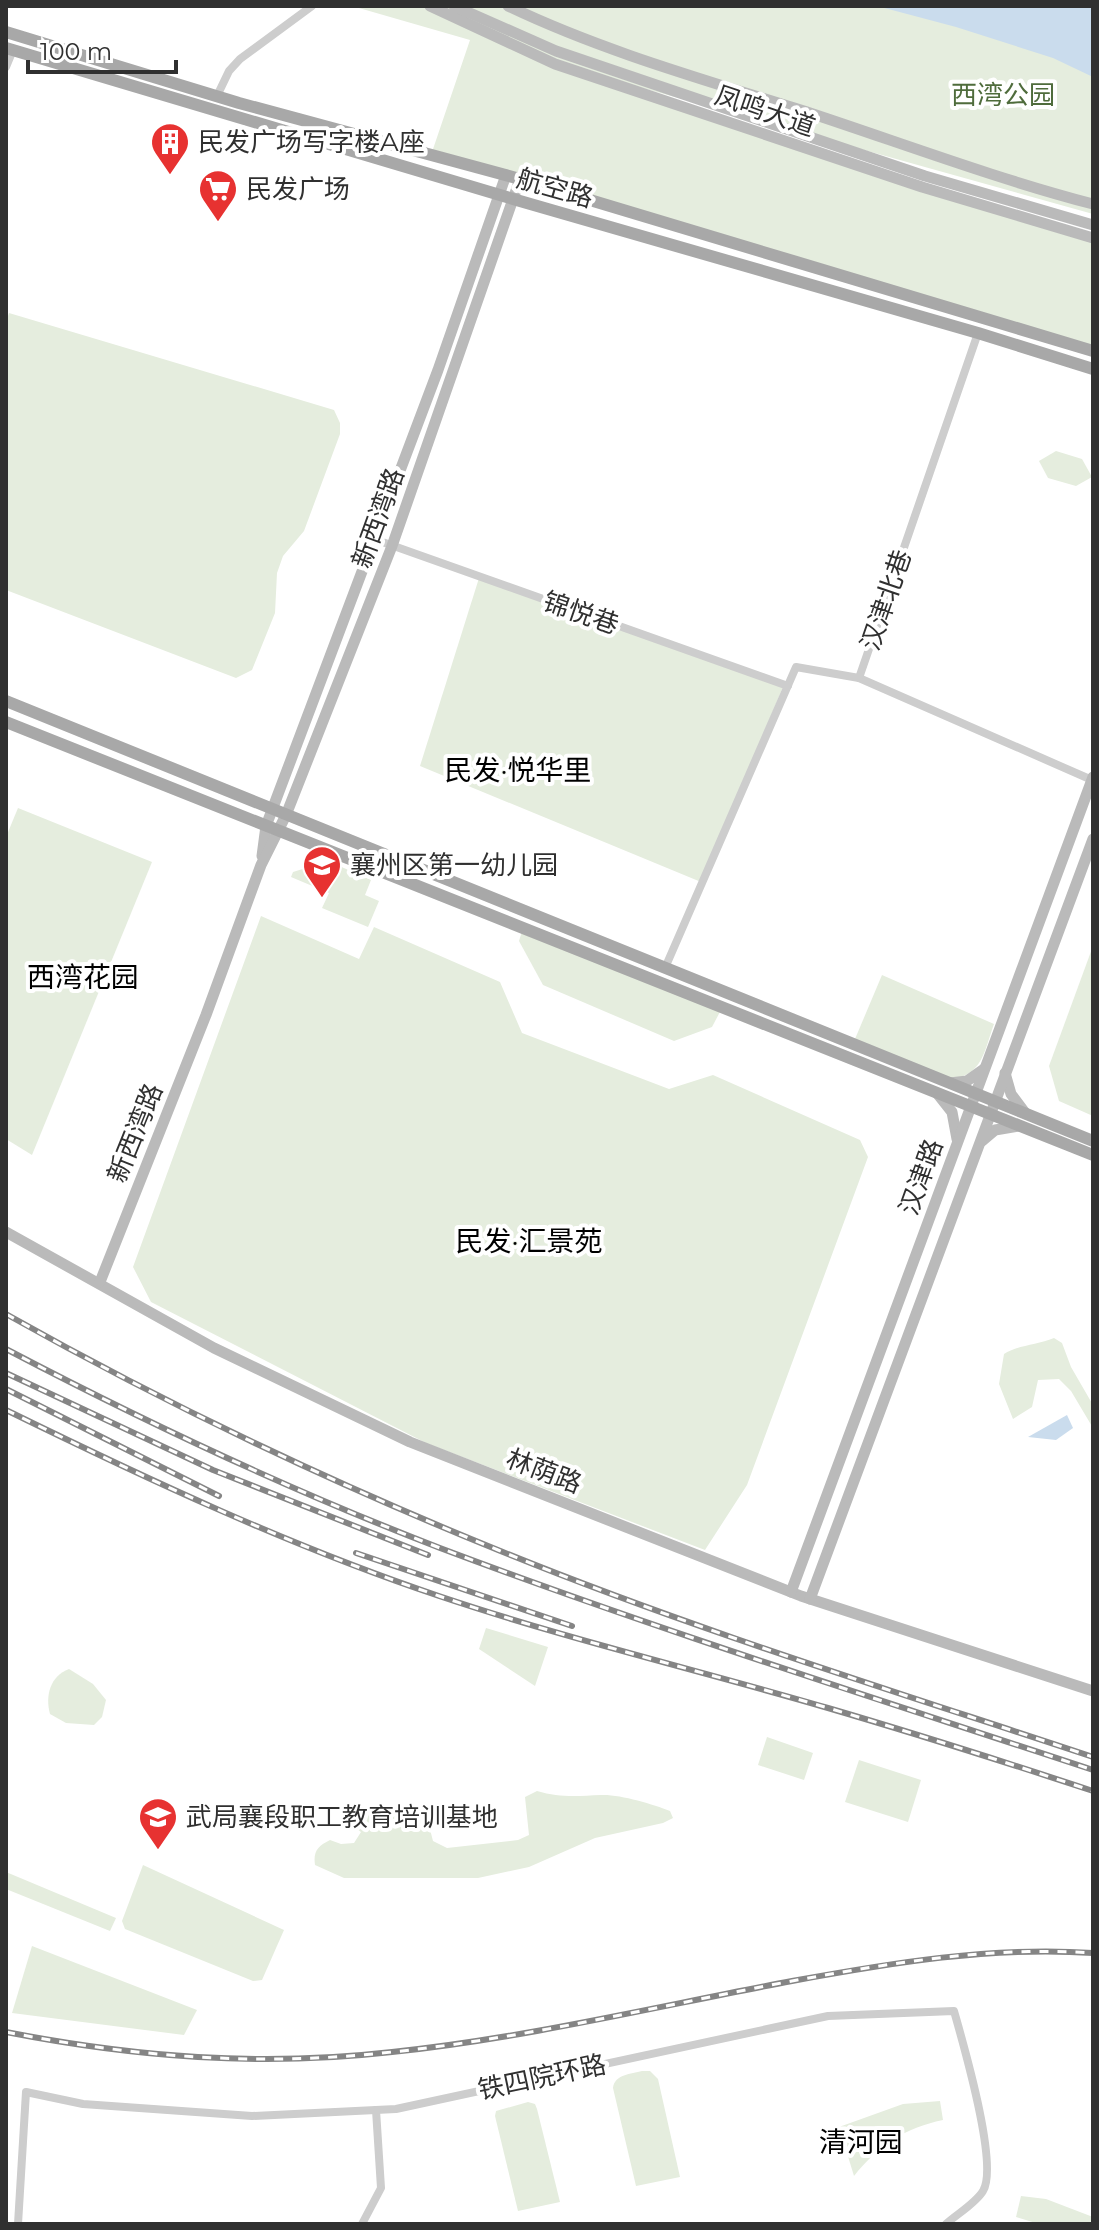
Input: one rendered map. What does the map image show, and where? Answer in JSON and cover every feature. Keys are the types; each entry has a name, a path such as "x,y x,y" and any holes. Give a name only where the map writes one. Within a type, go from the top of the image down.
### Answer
{"main road":[{"name":"航空路","path":"6,32 217,96 520,179 1093,351"},
{"name":"航空路","path":"9,49 1093,369"},
{"path":"6,701 1093,1141"},
{"path":"6,722 1093,1155"}],"street":[{"path":"217,96 229,71 240,59 312,6"},
{"name":"凤鸣大道","path":"430,6 555,64 922,187 1093,238"},
{"name":"凤鸣大道","path":"454,6 600,66 925,176 1093,225"},
{"path":"508,6 537,20 680,71 1027,186 1093,204"},
{"path":"6,67 9,49"},
{"name":"新西湾路","path":"261,865 266,826 272,809 438,370 506,175"},
{"name":"新西湾路","path":"100,1282 206,1015 261,865 286,815 392,546 520,179"},
{"name":"汉津北巷","path":"788,686 796,667 859,678 978,333"},
{"name":"锦悦巷","path":"374,539 788,686"},
{"path":"859,678 1092,779"},
{"path":"665,968 788,686"},
{"name":"汉津路","path":"791,1592 1092,779"},
{"name":"汉津路","path":"810,1599 1093,839"},
{"path":"950,1083 967,1081 984,1068"},
{"path":"1005,1073 1011,1094 1026,1114"},
{"path":"937,1093 952,1112 957,1140"},
{"path":"978,1145 995,1130 1019,1126"},
{"name":"林荫路","path":"6,1232 214,1348 410,1442 810,1599 1093,1691"},
{"name":"铁四院环路","path":"18,2224 26,2092 83,2104 252,2116 396,2109 828,2016 954,2011 978,2102 987,2169 983,2191 946,2224"},
{"path":"362,2224 381,2188 376,2110"}],"green space":[{"name":"西湾公园","path":"352,6 1093,6 1093,214 578,70 1093,238 1093,351 431,155 470,40"},
{"path":"9,313 334,410 340,423 340,434 304,531 283,556 277,573 275,613 252,670 236,678 6,590 6,322"},
{"path":"1056,451 1082,459 1092,477 1076,486 1048,478 1039,461"},
{"path":"479,578 783,687 701,882 420,766"},
{"path":"18,808 152,862 32,1155 6,1139 6,837"},
{"path":"328,861 371,880 365,895 379,901 368,927 322,908 329,893 291,877 293,872"},
{"path":"261,916 359,959 374,927 500,982 522,1033 669,1089 713,1075 860,1140 868,1157 747,1485 705,1550 426,1443 151,1302 133,1267"},
{"path":"523,928 722,1008 712,1027 674,1041 543,985 519,941"},
{"path":"1093,946 1093,1116 1059,1101 1049,1066"},
{"path":"882,975 994,1024 981,1060 970,1073 951,1079 855,1039"},
{"path":"1054,1338 1062,1343 1071,1367 1093,1405 1093,1428 1071,1391 1059,1379 1038,1380 1032,1407 1013,1419 999,1384 1004,1354"},
{"path":"486,1628 548,1647 535,1686 479,1649"},
{"path":"69,1669 93,1684 106,1700 102,1717 94,1725 66,1723 50,1714 50,1687 57,1676"},
{"path":"767,1737 813,1753 804,1780 758,1765"},
{"path":"859,1760 921,1780 908,1822 845,1802"},
{"path":"537,1791 561,1796 608,1795 626,1798 670,1811 673,1818 595,1838 529,1867 478,1878 344,1878 315,1865 317,1850 322,1844 330,1840 341,1844 354,1843 361,1832 341,1817 344,1811 363,1812 421,1805 433,1841 447,1848 518,1840 529,1835 525,1797"},
{"path":"143,1865 284,1930 262,1980 253,1981 125,1929 122,1921"},
{"path":"6,1872 116,1918 110,1931 6,1889"},
{"path":"32,1946 197,2010 184,2035 12,2013"},
{"path":"650,2071 658,2079 680,2177 636,2186 613,2088 620,2077"},
{"path":"940,2101 943,2120 894,2139 873,2155 854,2176 839,2127 903,2104"},
{"path":"528,2102 535,2104 537,2109 560,2202 518,2211 495,2116 496,2111"},
{"path":"1021,2196 1046,2199 1093,2217 1093,2224 1039,2224 1016,2217"}],"water":[{"path":"877,6 1093,6 1093,77 1053,58"},
{"path":"1067,1415 1073,1428 1056,1440 1028,1437"}],"railway":[{"path":"6,1314 248,1440 498,1550 719,1633 1093,1757"},
{"path":"6,1349 220,1455 440,1548 684,1635 1093,1770"},
{"path":"6,1373 213,1470 428,1555"},
{"path":"6,1389 219,1496"},
{"path":"6,1410 220,1510 328,1556 439,1596 861,1718 1093,1791"},
{"path":"356,1553 572,1626"},
{"path":"6,2032 102,2048 198,2057 294,2059 343,2056 492,2039 904,1962 1017,1952 1093,1953"}],"place":[{"name":"民发广场写字楼A座","path":"170,176"},
{"name":"民发广场","path":"218,223"},
{"name":"襄州区第一幼儿园","path":"322,899"},
{"name":"武局襄段职工教育培训基地","path":"158,1851"}],"district":[{"name":"民发·悦华里","path":"518,770"},
{"name":"西湾花园","path":"83,977"},
{"name":"民发·汇景苑","path":"529,1241"},
{"name":"清河园","path":"861,2142"}]}
